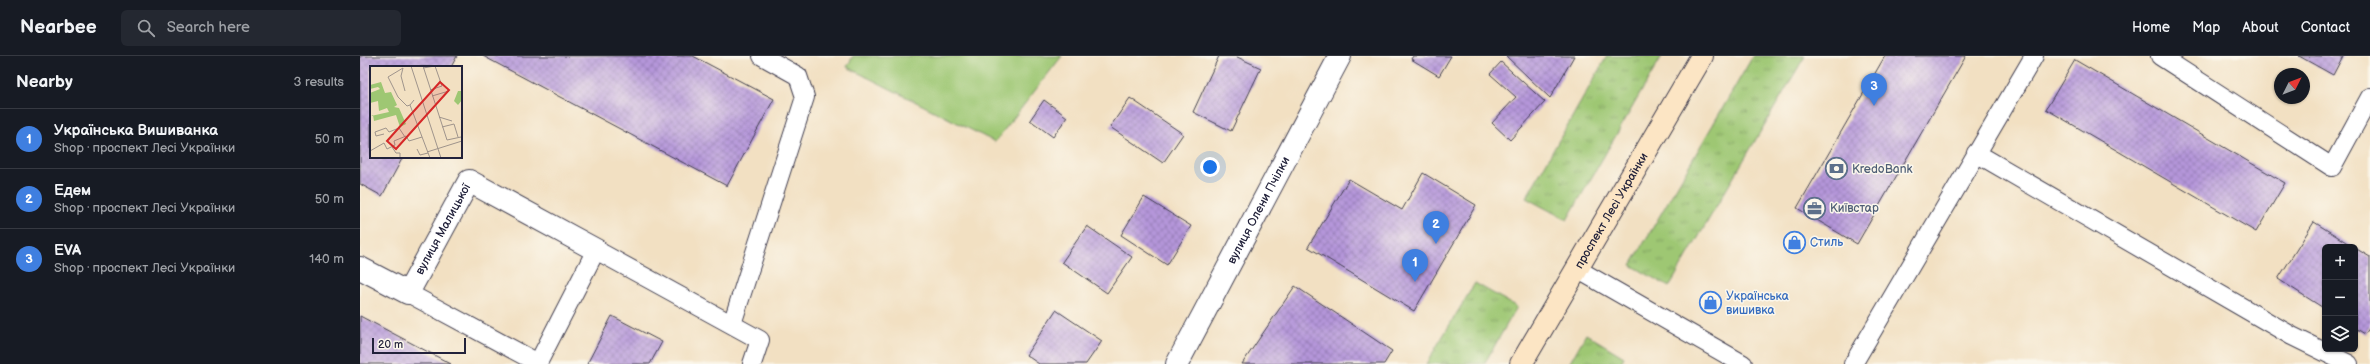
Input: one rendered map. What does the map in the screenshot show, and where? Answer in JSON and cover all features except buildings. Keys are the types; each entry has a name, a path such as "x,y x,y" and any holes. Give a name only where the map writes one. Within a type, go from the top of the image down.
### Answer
{"main road":[{"name":"проспект Лесі Українки","path":"1521,364 1702,56"}],"street":[{"name":"вулиця Олени Пчілки","path":"1177,364 1340,56"},
{"name":"вулиця Малицької","path":"408,293 469,181 596,250"},
{"path":"360,268 408,293"}],"lane":[{"path":"732,324 805,97 798,76 762,56"},
{"path":"1853,364 2034,56"},
{"path":"2160,56 2332,167 2370,97"},
{"path":"1976,153 2292,336 2349,364"},
{"path":"408,293 538,362 596,250 760,340 752,364"},
{"path":"1577,269 1743,364"}],"green space":[{"path":"853,56 1062,56 995,142 847,67"},
{"path":"1607,56 1662,56 1567,220 1526,198"},
{"path":"1753,56 1805,56 1669,287 1631,265"},
{"path":"1475,283 1517,307 1484,364 1426,364"},
{"path":"1586,334 1624,357 1620,364 1569,364"}],"place":[{"name":"ЕVA","path":"1874,106"},
{"name":"KredoBank","path":"1837,169"},
{"name":"Київстар","path":"1815,208"},
{"name":"Стиль","path":"1795,242"},
{"name":"Едем","path":"1436,244"},
{"name":"Українська Вишиванка","path":"1415,282"},
{"name":"Українська вишивка","path":"1710,303"}]}
